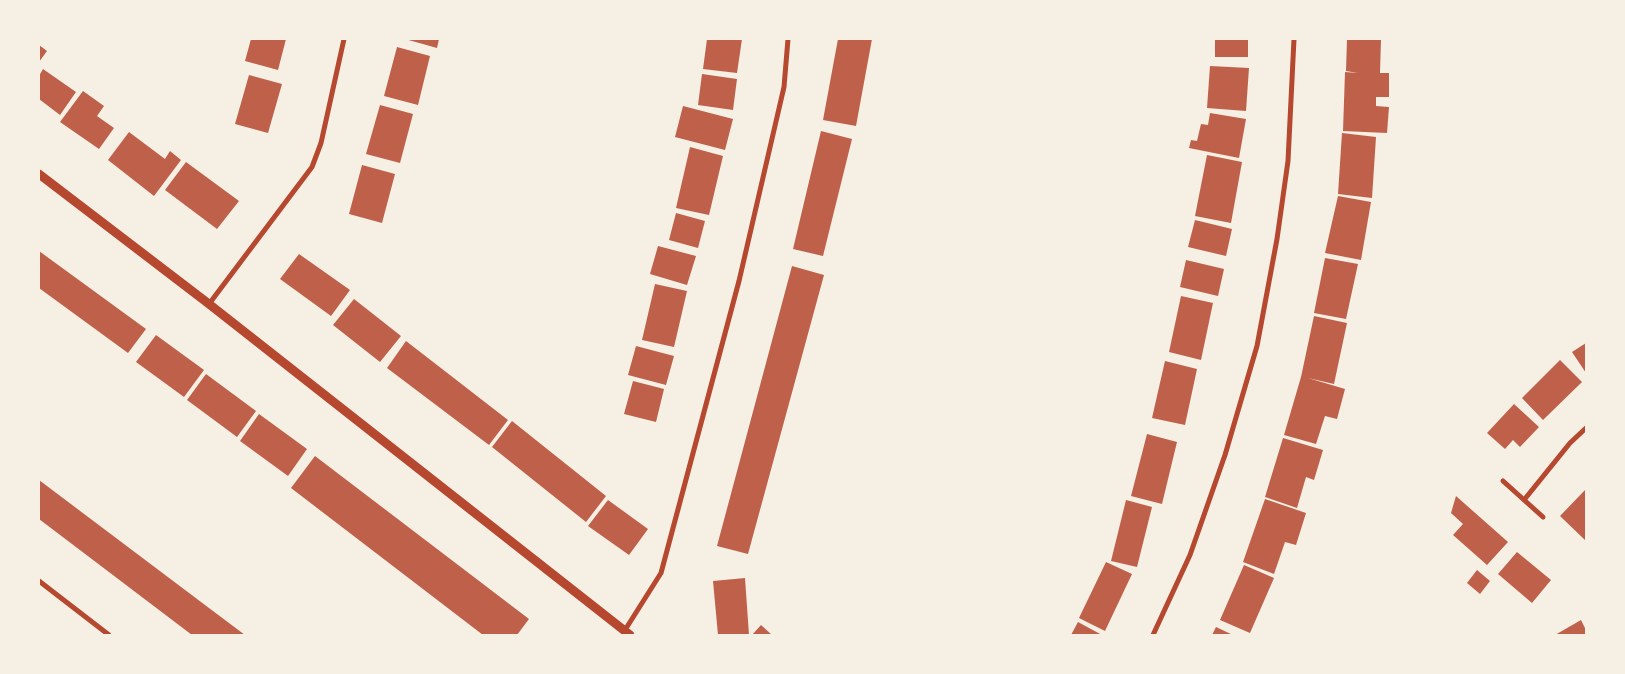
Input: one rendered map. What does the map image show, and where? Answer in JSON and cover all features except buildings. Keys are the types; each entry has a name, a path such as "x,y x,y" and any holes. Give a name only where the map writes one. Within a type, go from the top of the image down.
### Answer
{"street":[{"path":"209,304 312,167 321,143 344,39"},
{"path":"39,174 209,304 628,633 662,573 739,281 784,87 788,39"},
{"path":"1153,635 1190,555 1226,455 1257,346 1277,239 1288,161 1294,39"},
{"path":"1524,500 1570,443 1586,428"},
{"path":"1503,481 1543,518"},
{"path":"39,581 109,635"}]}
